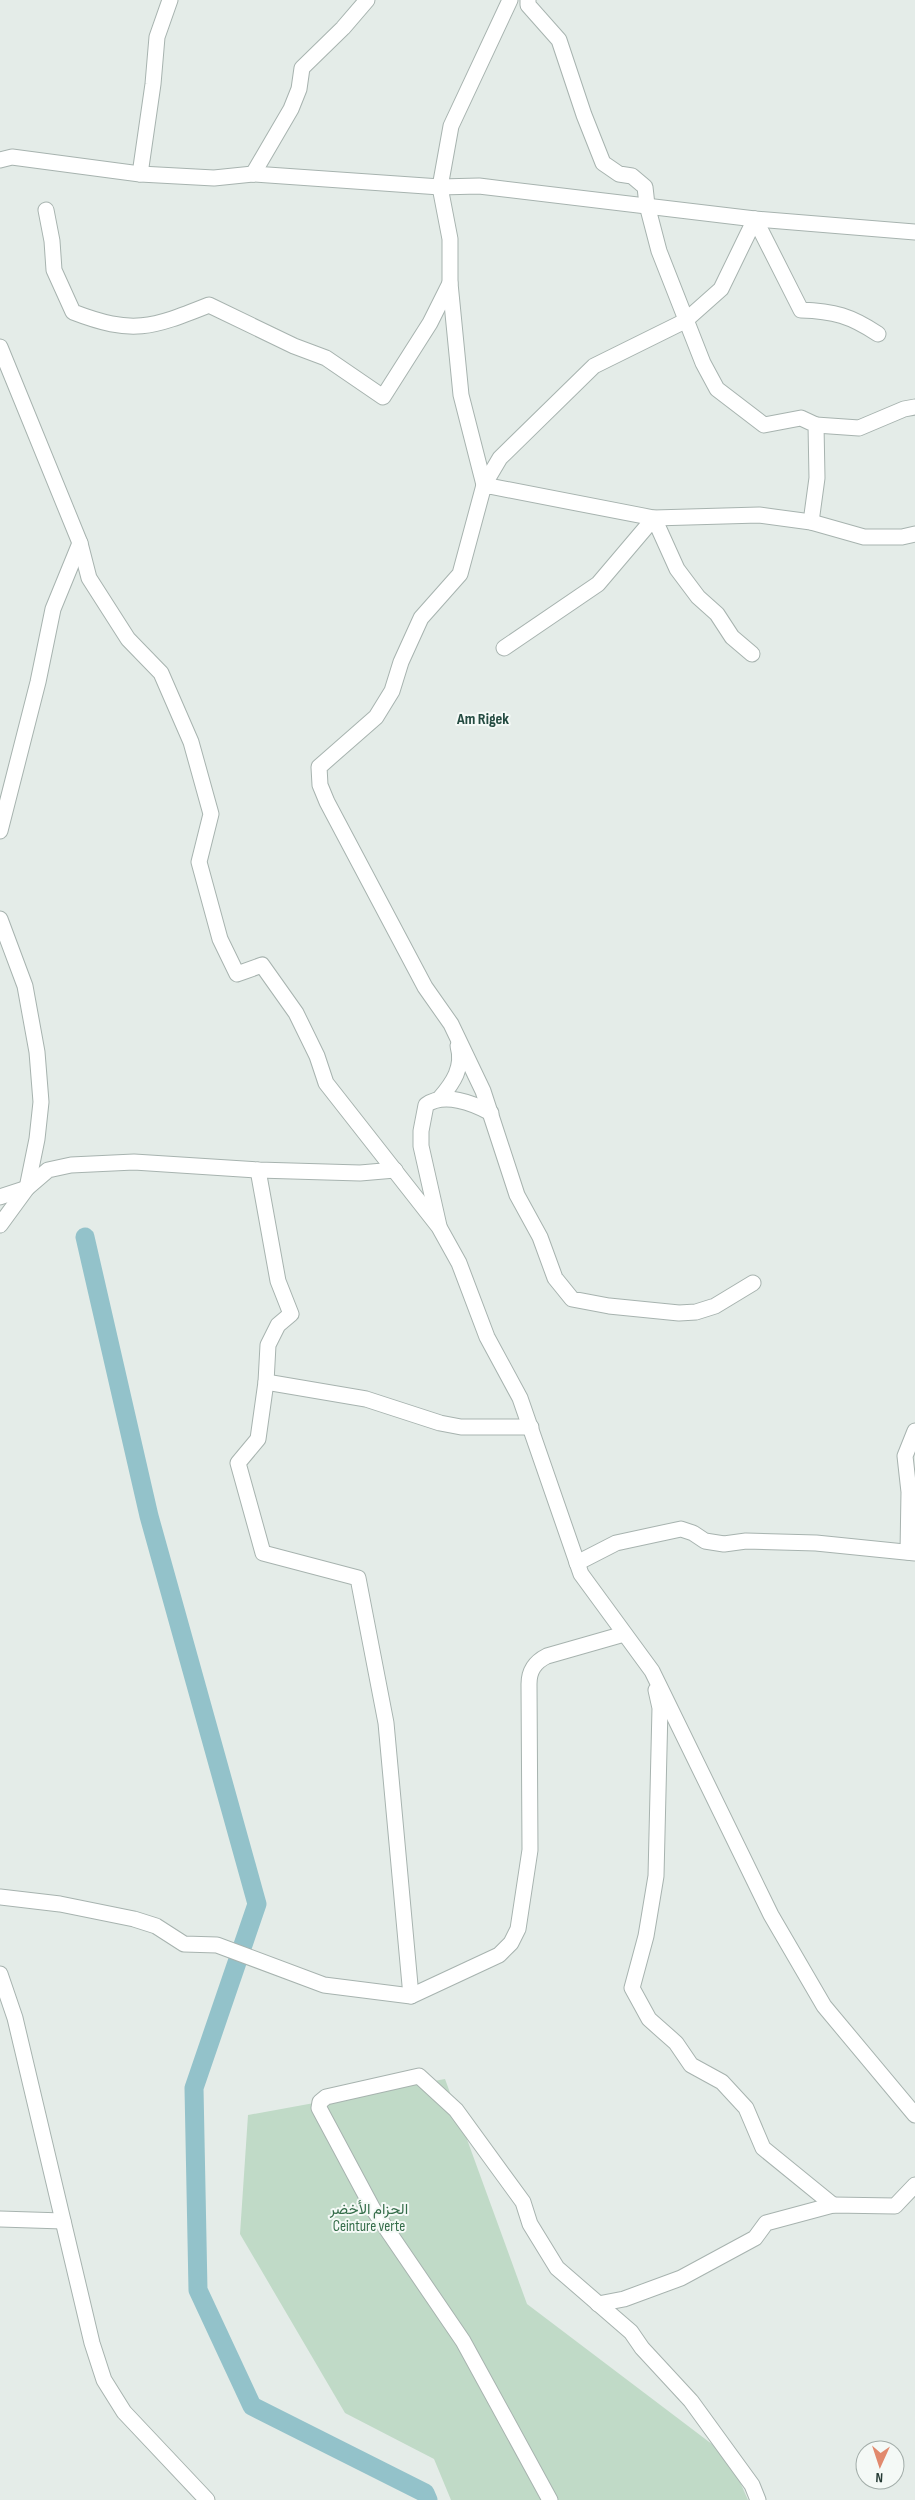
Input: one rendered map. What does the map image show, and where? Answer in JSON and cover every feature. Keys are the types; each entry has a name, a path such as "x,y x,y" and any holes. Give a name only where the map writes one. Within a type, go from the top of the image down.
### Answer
{"street":[{"path":"140,174 153,84 157,37 170,0"},
{"path":"253,174 291,109 299,89 302,68 367,0"},
{"path":"484,485 461,395 450,282 450,239 440,187 451,126 510,0"},
{"path":"528,0 528,5 559,40 584,115 603,163 619,174 632,176 645,187 647,205 659,252 685,321 717,389 764,425 801,418 816,425 859,428 904,409 915,407"},
{"path":"0,160 12,157 140,174 214,178 253,174 440,187 479,186 755,219 915,232"},
{"path":"46,210 52,241 54,270 73,312 124,328 161,324 209,305 294,346 326,358 383,397 430,323 450,282"},
{"path":"753,1283 715,1306 696,1312 679,1313 609,1306 572,1298 555,1278 540,1237 518,1195 491,1113 451,1024 425,987 326,802 320,785 320,767 376,717 392,691 401,662 421,618 460,574 484,485 500,458 594,366 685,321 721,289 755,219"},
{"path":"755,219 801,310 829,311 857,320 878,334"},
{"path":"0,347 80,543 90,578 128,639 161,673 191,742 211,814 199,862 220,940 237,974 262,965 296,1012 326,1083 395,1170 411,1194 439,1227 458,1263 487,1337 520,1398 581,1574 652,1672 771,1915 824,2006 915,2115"},
{"path":"811,522 817,478 816,425"},
{"path":"484,485 654,518 758,515 811,522 864,537 902,537 915,534"},
{"path":"504,648 598,584 654,518"},
{"path":"654,518 677,569 698,597 717,614 732,637 752,654"},
{"path":"0,831 3,812 32,707 53,609 80,543"},
{"path":"0,919 25,986 37,1052 41,1102 37,1139 27,1188"},
{"path":"439,1227 421,1146 426,1105 440,1098 457,1074 460,1060 451,1024"},
{"path":"440,1098 460,1102 491,1113"},
{"path":"0,1225 27,1188 48,1170 71,1165 134,1162 258,1170 360,1173 395,1170"},
{"path":"258,1170 278,1281 291,1314 278,1325 268,1345 266,1382 258,1439 238,1463 264,1553 358,1578 386,1723 411,1996"},
{"path":"0,1196 27,1188"},
{"path":"266,1382 366,1400 440,1424 461,1427 530,1427"},
{"path":"577,1563 616,1543 681,1529 705,1541 724,1544 746,1541 816,1543 911,1553 909,1492 905,1456 915,1431"},
{"path":"0,1897 60,1904 134,1918 156,1926 184,1944 216,1945 324,1985 411,1996 499,1955 511,1943 518,1929 530,1850 529,1684 531,1670 540,1660 547,1656 624,1634"},
{"path":"652,1672 660,1708 656,1876 646,1936 632,1988 649,2019 676,2044 691,2065 722,2082 746,2108 763,2148 833,2205"},
{"path":"0,1974 15,2018 62,2221 92,2343 104,2380 124,2412 207,2500"},
{"path":"550,2500 463,2341 373,2209 319,2108 320,2102 326,2097 419,2076 456,2110 523,2202 530,2224 557,2268 631,2332 642,2348 691,2401 752,2485 758,2500"},
{"path":"598,2304 624,2299 681,2278 755,2238 766,2223 833,2205 895,2206 915,2185"},
{"path":"0,2220 62,2221"}],"green space":[{"name":"الحزام الأخضر Ceinture verte","path":"445,2079 527,2304 729,2457 748,2500 451,2500 434,2459 345,2413 240,2234 248,2115"}],"waterway":[{"path":"85,1237 149,1516 257,1904 194,2088 198,2290 252,2406 425,2493 428,2500"}],"district":[{"name":"Am Rigek","path":"483,719"}]}
